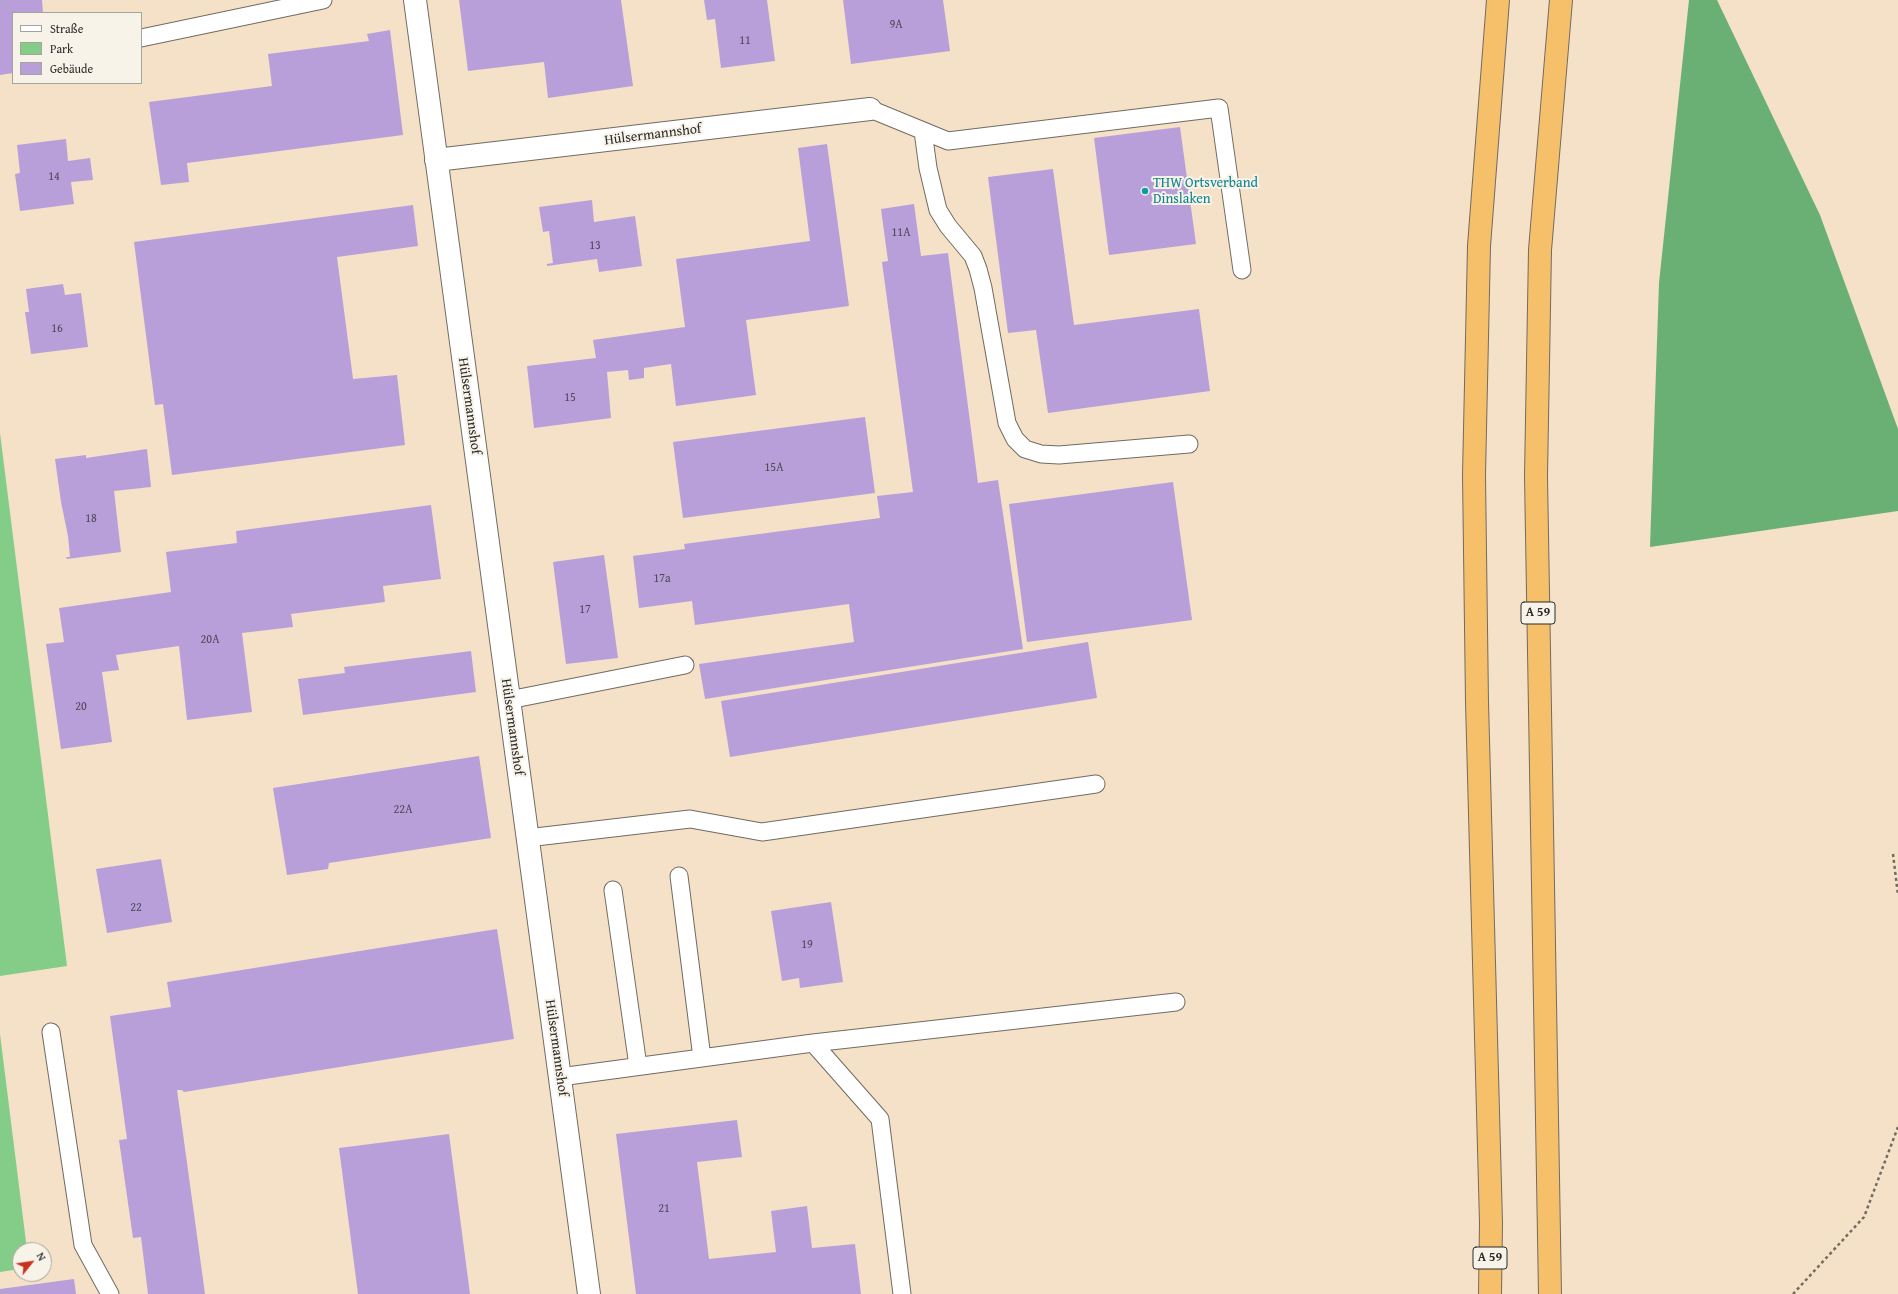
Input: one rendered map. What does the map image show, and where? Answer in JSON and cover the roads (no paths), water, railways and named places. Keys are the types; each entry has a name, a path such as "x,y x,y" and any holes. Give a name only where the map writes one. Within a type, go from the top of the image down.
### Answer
{"highway":[{"name":"A 59","path":"1490,1294 1491,1223 1477,694 1474,474 1479,246 1498,0"},
{"name":"A 59","path":"1550,1294 1536,476 1540,250 1561,0"}],"street":[{"name":"Hülsermannshof","path":"415,0 589,1294"},
{"name":"Hülsermannshof","path":"436,160 870,109"}],"lane":[{"path":"142,38 286,9 323,0"},
{"path":"870,109 948,142 1219,108 1242,270"},
{"path":"923,131 928,168 938,210 948,226 973,256 978,269 983,288 1007,423 1015,439 1025,449 1041,454 1059,455 1189,444"},
{"path":"509,700 685,665"},
{"path":"527,838 690,820 762,832 1096,784"},
{"path":"679,876 702,1058"},
{"path":"613,890 638,1066"},
{"path":"560,1077 814,1043 1176,1002"},
{"path":"51,1032 84,1245 110,1294"},
{"path":"814,1043 880,1119 902,1294"}],"place":[{"name":"THW Ortsverband Dinslaken","path":"1145,191"}]}
